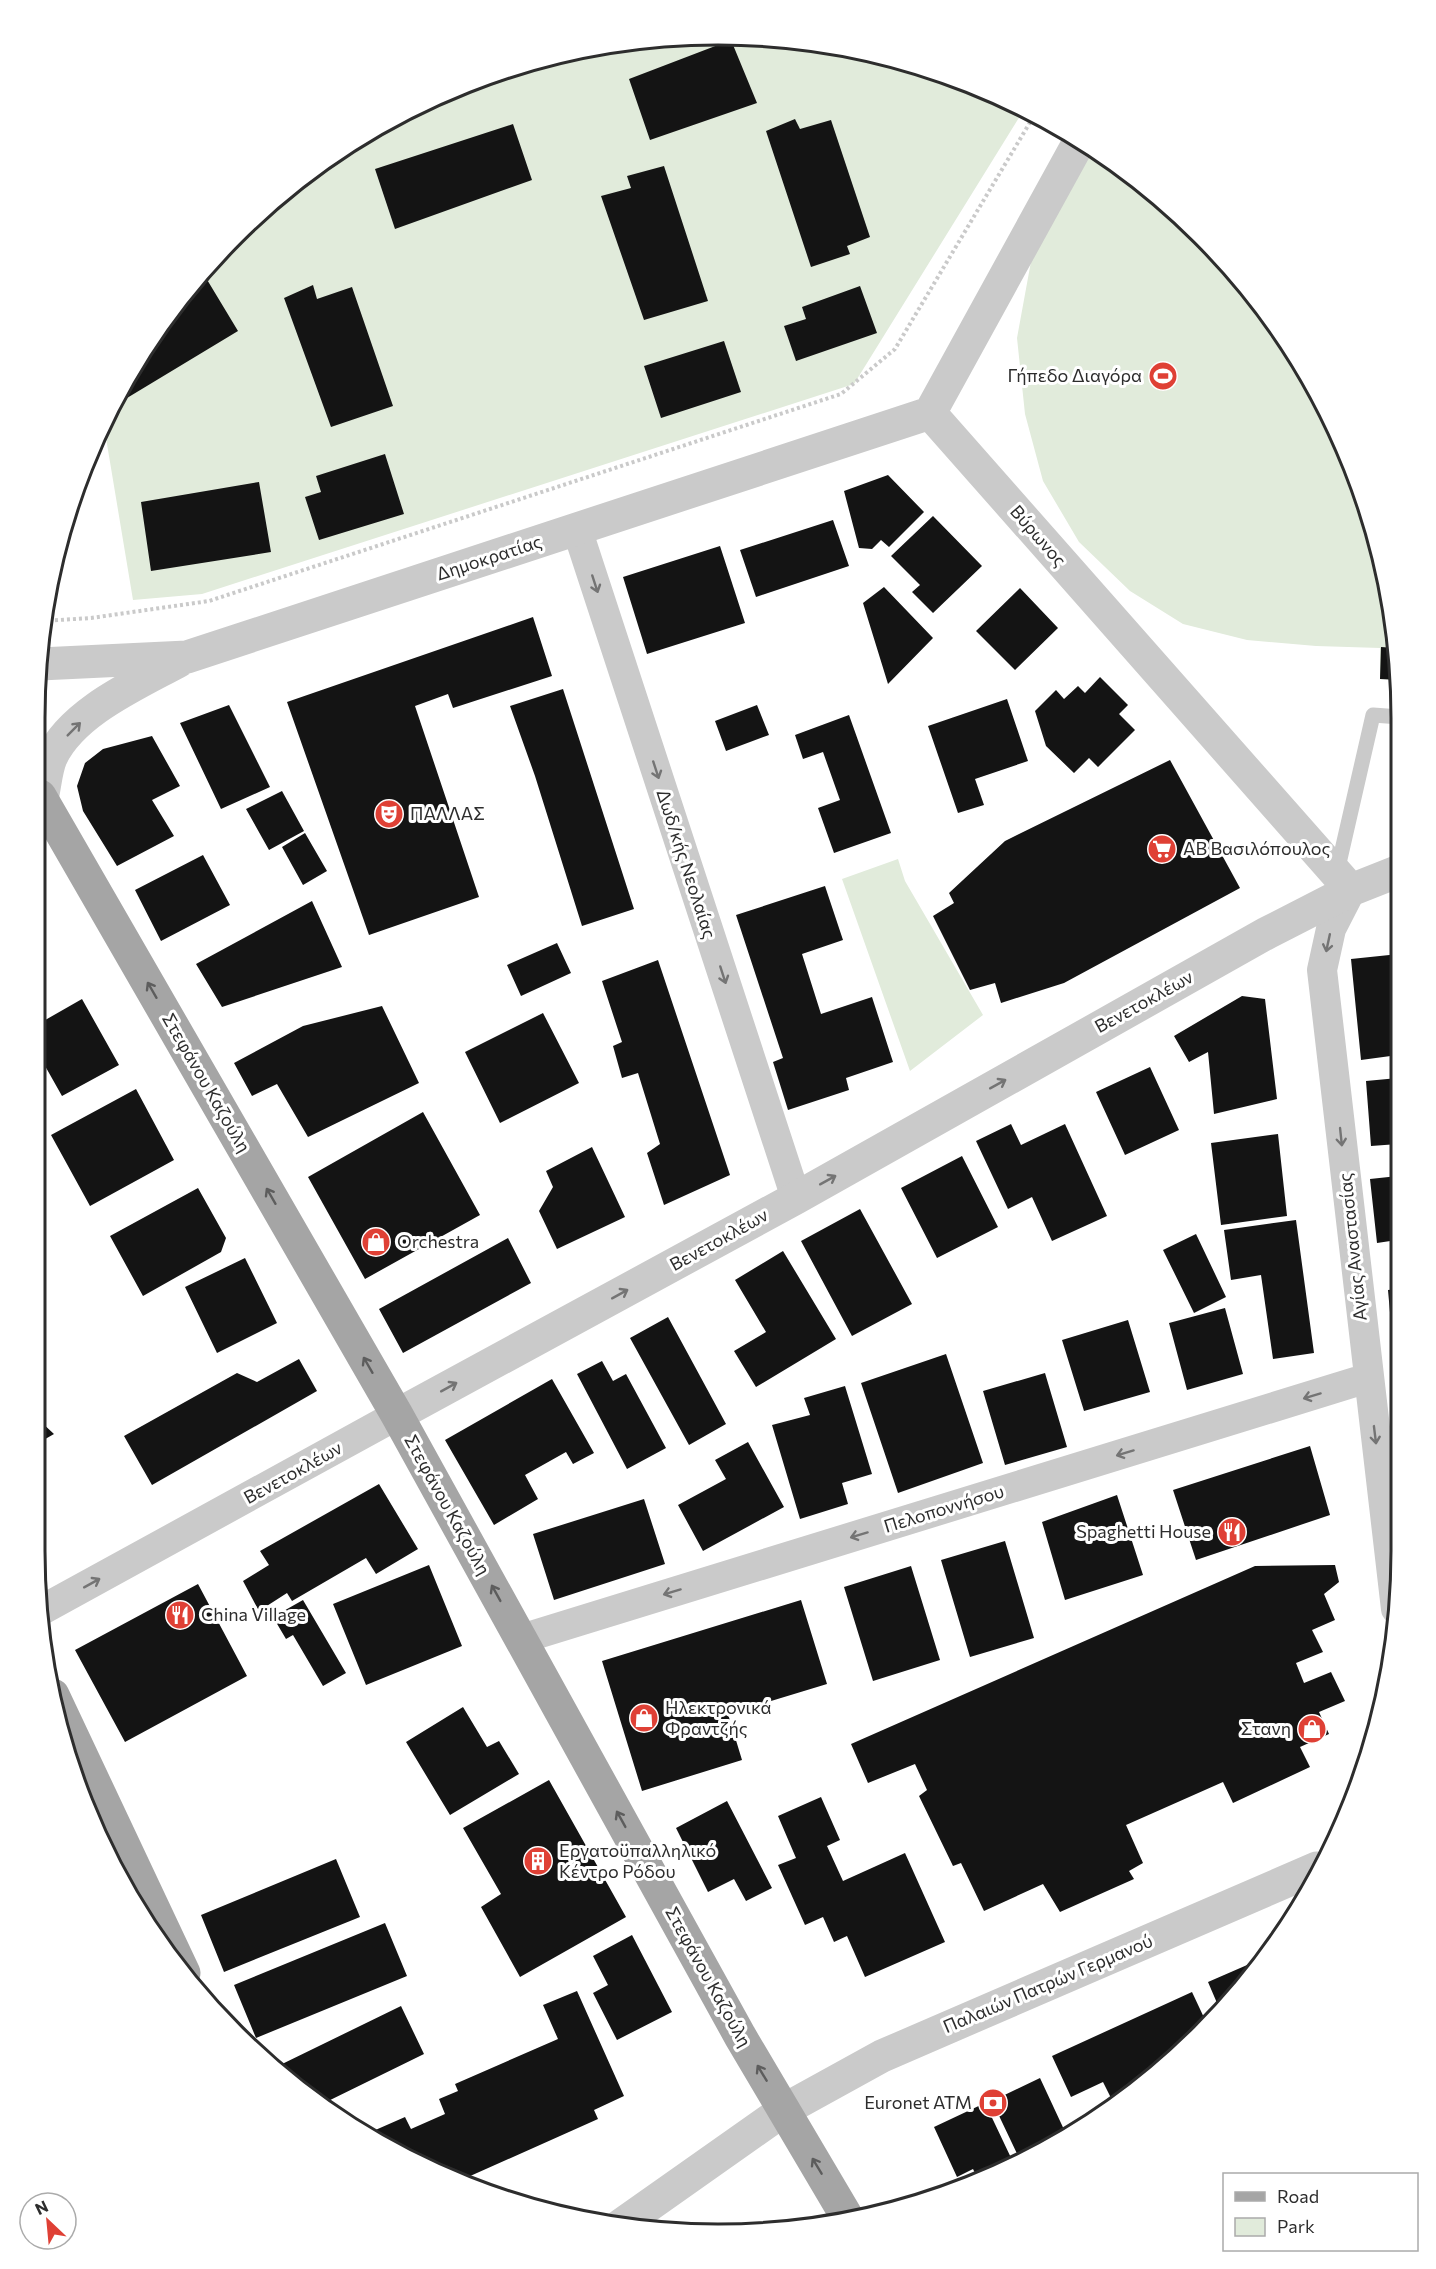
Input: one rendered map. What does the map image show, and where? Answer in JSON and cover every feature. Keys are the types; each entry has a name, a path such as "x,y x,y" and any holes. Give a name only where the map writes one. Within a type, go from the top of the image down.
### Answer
{"main road":[{"name":"Στεφάνου Καζούλη","path":"45,804 397,1415 784,2110 844,2212"},
{"path":"70,1730 168,1938"}],"street":[{"path":"930,413 1076,148"},
{"name":"Δημοκρατίας","path":"47,664 187,657 930,413"},
{"name":"Βύρωνος","path":"930,413 1344,882"},
{"name":"Δωδ/κής Νεολαίας","path":"577,529 795,1198"},
{"path":"45,781 51,758 65,737 86,716 113,697 187,657"},
{"name":"Βενετοκλέων","path":"47,1607 795,1198 1267,933 1344,882 1391,873"},
{"name":"Αγίας Αναστασίας","path":"1344,882 1322,970 1391,1566"},
{"name":"Πελοποννήσου","path":"521,1639 1368,1378"},
{"name":"Παλαιών Πατρών Γερμανού","path":"631,2218 784,2110 882,2056 1310,1871"}],"lane":[{"path":"1344,882 1374,715 1391,716"}],"path":[{"path":"53,620 91,618 209,601 841,394 895,349 1030,122"}],"green space":[{"path":"718,45 762,46 806,51 892,68 976,96 1020,116 854,384 202,594 133,600 106,438 135,381 184,308 242,242 274,212 344,158 420,114 502,81 587,58 674,46"},
{"name":"Γήπεδο Διαγόρα","path":"1085,153 1162,212 1224,274 1278,344 1322,420 1340,460 1368,544 1378,587 1390,680 1380,679 1380,648 1316,646 1247,640 1183,624 1130,591 1079,542 1043,481 1025,414 1017,338 1032,256"},
{"path":"898,859 905,881 983,1015 910,1071 842,879"}],"building":[{"path":"718,45 733,45 757,103 650,140 629,79"},
{"path":"795,119 800,129 831,120 870,237 847,246 850,254 811,267 766,131"},
{"path":"513,124 532,180 395,229 375,169"},
{"path":"664,166 708,301 644,320 601,196 631,188 627,176"},
{"path":"207,280 238,331 127,398 158,344"},
{"path":"313,285 317,299 352,287 393,406 331,427 284,298"},
{"path":"860,286 877,333 796,361 784,326 806,319 802,307"},
{"path":"724,341 741,392 661,418 644,366"},
{"path":"385,454 404,514 319,540 305,497 321,492 316,476"},
{"path":"888,475 924,512 889,547 881,540 872,549 859,548 844,491"},
{"path":"259,482 271,552 151,571 141,502"},
{"path":"933,516 982,566 933,613 912,592 920,585 891,556"},
{"path":"833,520 849,566 756,597 740,550"},
{"path":"720,546 745,623 647,654 623,577"},
{"path":"884,587 933,638 888,684 863,603"},
{"path":"1020,588 1058,628 1015,670 976,631"},
{"name":"ΠΑΛΛΑΣ","path":"533,617 552,676 453,708 448,694 415,706 479,897 369,935 287,702"},
{"path":"1381,647 1387,647 1390,680 1380,679"},
{"path":"1100,677 1128,705 1119,714 1135,730 1098,767 1089,758 1074,773 1046,746 1035,711 1056,690 1064,699 1078,686 1085,693"},
{"path":"563,689 634,909 582,926 535,776 510,706"},
{"path":"1007,699 1028,761 975,779 984,805 958,813 928,726"},
{"path":"229,705 270,787 221,809 180,723"},
{"path":"757,705 769,735 726,751 715,721"},
{"path":"849,715 891,833 834,853 818,808 840,800 823,752 803,759 795,735"},
{"path":"152,736 180,786 152,800 174,836 117,866 83,811 77,786 85,763 103,749"},
{"path":"1170,760 1240,888 1064,983 1001,1003 995,983 970,990 933,916 954,903 949,893 1005,841"},
{"path":"282,791 304,831 269,850 246,809"},
{"path":"305,833 327,871 303,885 282,847"},
{"path":"203,855 230,905 161,941 135,890"},
{"path":"825,886 843,940 802,954 821,1014 872,997 893,1062 846,1078 849,1090 788,1110 773,1062 783,1058 736,915"},
{"path":"312,901 342,967 222,1007 196,964"},
{"path":"557,943 571,973 521,996 507,965"},
{"path":"1391,955 1391,1056 1361,1060 1351,959"},
{"path":"658,960 730,1175 664,1205 647,1153 660,1144 638,1073 622,1078 613,1046 622,1042 602,981"},
{"path":"1242,996 1265,999 1277,1099 1214,1114 1208,1052 1189,1062 1174,1036"},
{"path":"82,999 119,1065 62,1096 45,1066 45,1020"},
{"path":"382,1006 419,1083 308,1137 277,1084 252,1096 234,1063 303,1026"},
{"path":"543,1013 579,1083 500,1123 465,1052"},
{"path":"1150,1067 1179,1130 1125,1155 1096,1092"},
{"path":"1391,1079 1391,1145 1371,1146 1366,1081"},
{"path":"136,1089 174,1160 90,1206 51,1135"},
{"path":"423,1112 480,1215 365,1279 308,1177"},
{"path":"1011,1124 1021,1145 1065,1124 1107,1216 1052,1241 1032,1197 1008,1209 976,1141"},
{"path":"1278,1134 1287,1216 1221,1225 1211,1143"},
{"path":"592,1147 625,1217 557,1249 539,1211 553,1187 546,1171"},
{"path":"962,1156 998,1227 937,1258 901,1188"},
{"path":"1391,1177 1391,1241 1377,1243 1370,1179"},
{"path":"198,1188 226,1238 221,1252 143,1296 110,1236"},
{"path":"860,1209 912,1304 852,1336 801,1241"},
{"path":"1296,1220 1314,1353 1273,1359 1261,1275 1231,1280 1224,1230"},
{"path":"1196,1234 1226,1297 1194,1313 1163,1250"},
{"path":"508,1238 531,1283 403,1353 379,1309"},
{"path":"783,1251 836,1339 756,1387 734,1351 766,1332 735,1280"},
{"path":"245,1258 277,1323 217,1353 185,1287"},
{"path":"1388,1290 1391,1290 1391,1324"},
{"path":"1225,1308 1243,1374 1187,1390 1169,1323"},
{"path":"668,1317 726,1424 689,1445 630,1338"},
{"path":"1128,1320 1150,1392 1084,1411 1062,1340"},
{"path":"946,1354 983,1463 898,1493 861,1383"},
{"path":"299,1359 317,1391 152,1485 124,1436 237,1373 257,1382"},
{"path":"602,1361 613,1381 626,1374 666,1448 627,1469 577,1374"},
{"path":"1045,1373 1067,1447 1005,1465 983,1391"},
{"path":"552,1379 594,1453 573,1464 566,1452 525,1475 538,1499 494,1525 445,1440"},
{"path":"845,1386 872,1474 842,1483 848,1504 800,1519 772,1425 810,1415 804,1398"},
{"path":"45,1426 54,1434 45,1439"},
{"path":"748,1442 784,1507 703,1551 678,1505 726,1479 715,1460"},
{"path":"1310,1446 1330,1515 1196,1560 1173,1490"},
{"path":"379,1484 418,1549 376,1574 366,1558 292,1601 287,1593 259,1611 243,1581 269,1565 260,1551"},
{"path":"1117,1495 1143,1575 1065,1600 1042,1522"},
{"path":"644,1499 665,1564 554,1600 533,1534"},
{"path":"1005,1541 1034,1638 970,1657 941,1560"},
{"path":"429,1565 462,1646 366,1685 333,1604"},
{"path":"1335,1565 1339,1582 1324,1594 1335,1620 1312,1630 1323,1652 1296,1663 1304,1683 1331,1672 1345,1701 1319,1712 1329,1734 1300,1747 1310,1767 1233,1803 1223,1782 1126,1825 1143,1863 1129,1871 1134,1879 1060,1912 1043,1884 984,1911 961,1863 953,1866 919,1796 927,1790 915,1764 868,1783 851,1744 1255,1566"},
{"path":"911,1566 940,1660 873,1681 844,1587"},
{"path":"198,1584 247,1676 125,1742 75,1650"},
{"path":"303,1600 346,1673 323,1686 293,1635 286,1639 273,1617"},
{"path":"801,1600 827,1684 728,1714 742,1760 642,1791 602,1661"},
{"path":"463,1707 487,1747 499,1741 519,1774 450,1815 406,1742"},
{"name":"Εργατοϋπαλληλικό Κέντρο Ρόδου","path":"549,1780 626,1917 520,1977 481,1907 501,1894 463,1828"},
{"path":"821,1797 840,1840 827,1846 843,1881 905,1853 945,1942 865,1977 847,1936 834,1942 823,1917 805,1925 778,1865 796,1858 778,1816"},
{"path":"727,1801 772,1888 746,1901 734,1879 708,1892 676,1828"},
{"path":"336,1859 360,1917 224,1972 201,1915"},
{"path":"385,1923 407,1976 256,2038 234,1985"},
{"path":"632,1935 672,2012 617,2040 593,1993 608,1985 593,1956"},
{"path":"1250,1964 1217,2003 1208,1982"},
{"path":"577,1991 624,2096 594,2110 598,2119 469,2176 420,2155 375,2130 405,2117 411,2129 445,2114 439,2099 458,2091 455,2084 558,2039 543,2005"},
{"path":"1192,1992 1204,2017 1162,2057 1111,2097 1103,2082 1071,2097 1052,2056"},
{"path":"401,2006 424,2054 329,2100 282,2064"},
{"path":"1040,2078 1063,2128 1017,2154 992,2101"},
{"path":"985,2103 1011,2157 976,2173 973,2169 957,2177 934,2127"}],"place":[{"name":"Γήπεδο Διαγόρα","path":"1163,376"},
{"name":"ΠΑΛΛΑΣ","path":"389,814"},
{"name":"AB Βασιλόπουλος","path":"1162,849"},
{"name":"Orchestra","path":"376,1242"},
{"name":"Spaghetti House","path":"1232,1532"},
{"name":"China Village","path":"180,1615"},
{"name":"Ηλεκτρονικά Φραντζής","path":"644,1718"},
{"name":"Στανη","path":"1312,1729"},
{"name":"Εργατοϋπαλληλικό Κέντρο Ρόδου","path":"538,1861"},
{"name":"Euronet ATM","path":"993,2103"}]}
